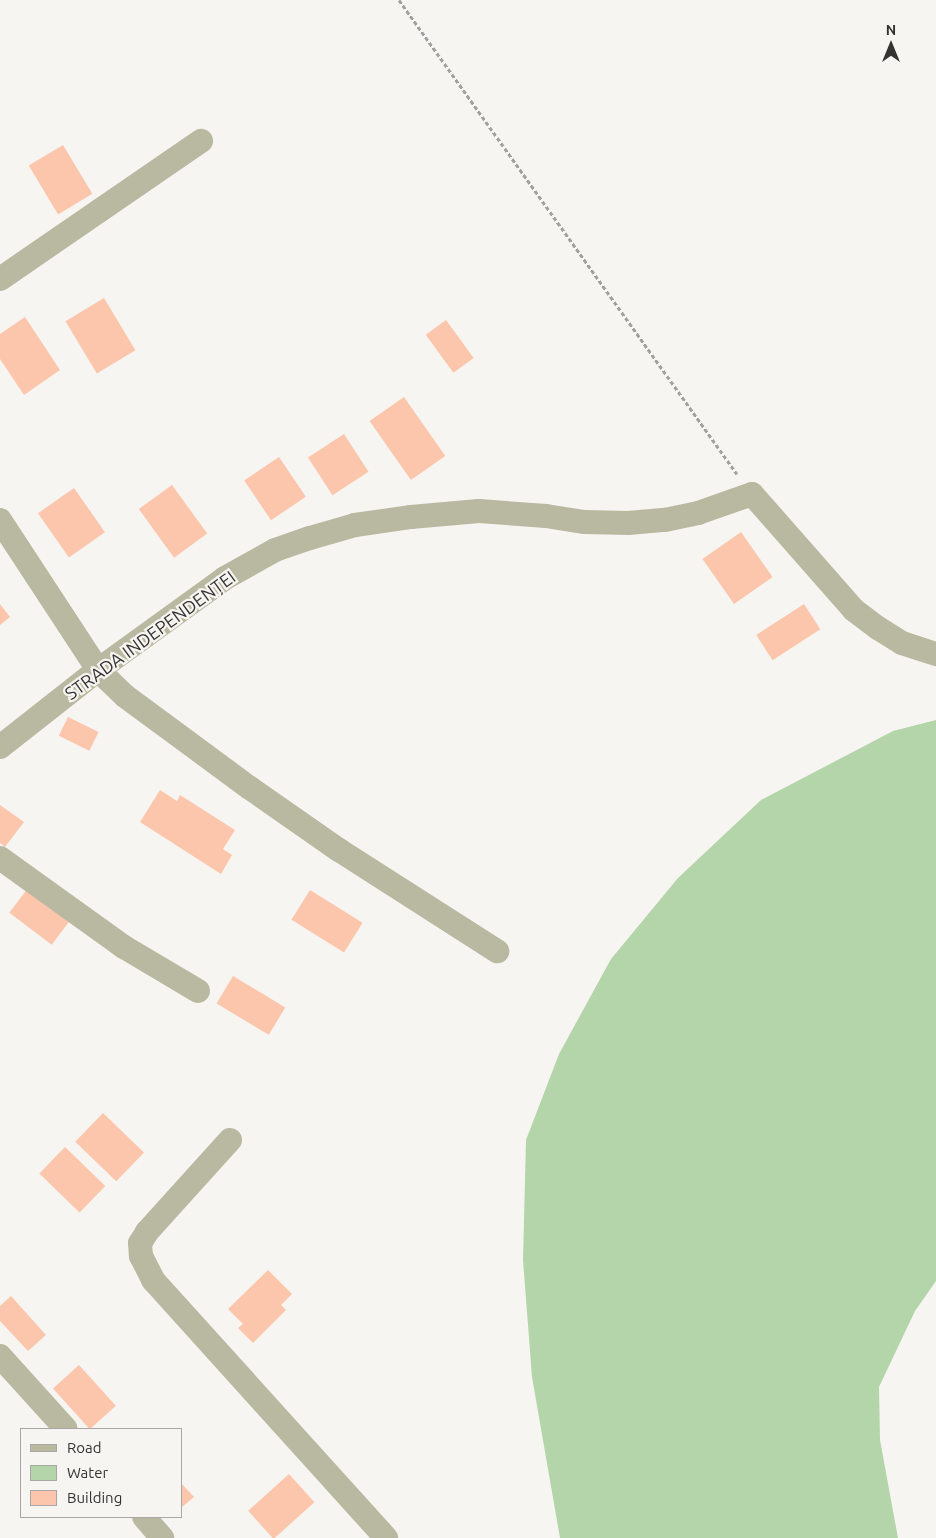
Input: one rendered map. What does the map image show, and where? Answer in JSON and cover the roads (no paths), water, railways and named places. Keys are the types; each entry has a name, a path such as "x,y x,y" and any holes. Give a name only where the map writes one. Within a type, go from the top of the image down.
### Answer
{"street":[{"path":"0,279 200,141"},
{"name":"STRADA INDEPENDENȚEI","path":"0,747 98,670 225,578 275,550 354,525 479,511 546,516 585,522 637,522 666,520 698,513 752,494 854,610 902,643 936,654"},
{"path":"0,520 98,670 125,696 250,788 339,850 498,951"},
{"path":"0,858 124,947 198,990"},
{"path":"230,1140 146,1232 140,1243 141,1256 153,1280 386,1538"},
{"path":"0,1356 65,1428"},
{"path":"145,1518 162,1538"}],"water":[{"path":"936,720 936,1281 915,1311 879,1387 880,1440 898,1538 560,1538 532,1377 523,1260 526,1140 559,1054 611,959 678,878 761,800 893,731"}]}
